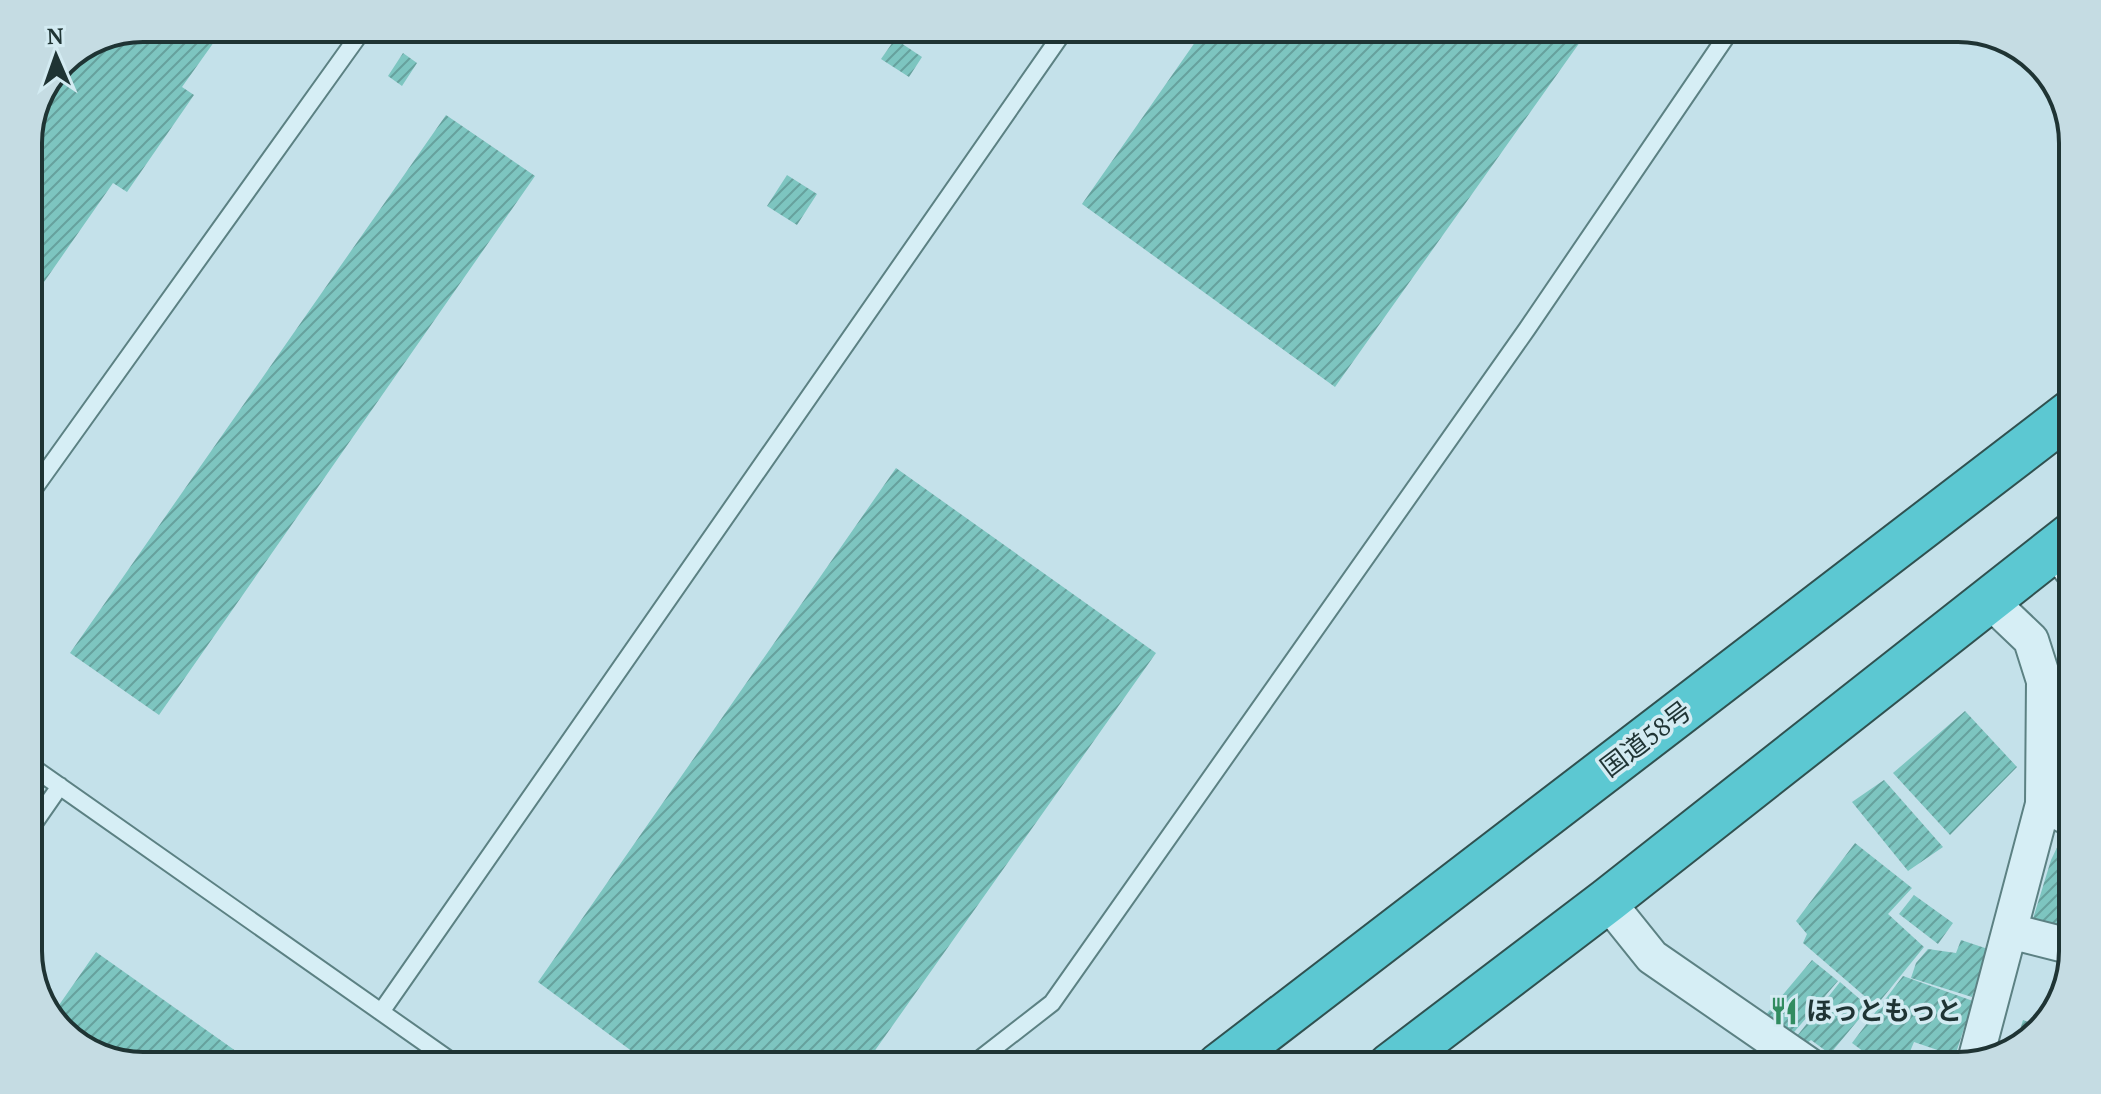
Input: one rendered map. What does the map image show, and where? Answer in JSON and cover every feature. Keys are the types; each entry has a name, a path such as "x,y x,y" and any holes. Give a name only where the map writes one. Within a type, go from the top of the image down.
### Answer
{"highway":[{"name":"国道58号","path":"1237,1052 2059,422"},
{"path":"1408,1052 1607,901 1989,600 2059,556"}],"street":[{"path":"1978,1050 2043,804 2044,681 2031,640 1989,600"},
{"path":"2043,804 2059,813"},
{"path":"1607,901 1652,957 1790,1052"},
{"path":"2010,931 2059,943"}],"lane":[{"path":"42,477 354,42"},
{"path":"381,1012 1056,42"},
{"path":"989,1052 1052,1003 1527,329 1722,42"},
{"path":"42,774 438,1052"},
{"path":"42,812 60,786"}],"building":[{"path":"143,42 214,42 182,87 194,95 127,192 113,183 42,285 42,136 45,117 54,96 96,96 96,54 104,50"},
{"path":"893,42 900,42 922,57 909,77 881,59"},
{"path":"1195,42 1580,42 1335,387 1082,204"},
{"path":"403,53 417,63 402,86 388,76"},
{"path":"446,115 535,176 159,715 70,653"},
{"path":"787,175 817,194 797,225 767,206"},
{"path":"896,468 1156,653 874,1052 633,1052 538,982"},
{"path":"1965,711 2017,767 1950,835 1893,773"},
{"path":"1884,780 1943,847 1908,871 1852,802"},
{"path":"1855,843 1912,888 1888,914 1924,947 1876,1006 1803,943 1807,934 1796,921"},
{"path":"2059,843 2059,931 2032,922"},
{"path":"1914,895 1953,923 1938,944 1899,914"},
{"path":"1961,940 1988,949 1972,997 1911,978 1916,963 1928,949 1956,953"},
{"path":"96,952 237,1052 143,1052 111,1047 76,1027 58,1006"},
{"path":"1812,960 1838,981 1789,1038 1764,1017"},
{"path":"1903,976 1973,1001 1956,1052 1943,1052 1914,1042 1910,1052 1864,1052 1852,1043"},
{"path":"1840,982 1869,1007 1832,1052 1811,1040 1806,1044 1797,1036"},
{"path":"2023,1020 2030,1022 2025,1027 2020,1031"},
{"path":"1761,1045 1772,1052 1755,1052"}],"place":[{"name":"ほっともっと","path":"1784,1011"}]}
